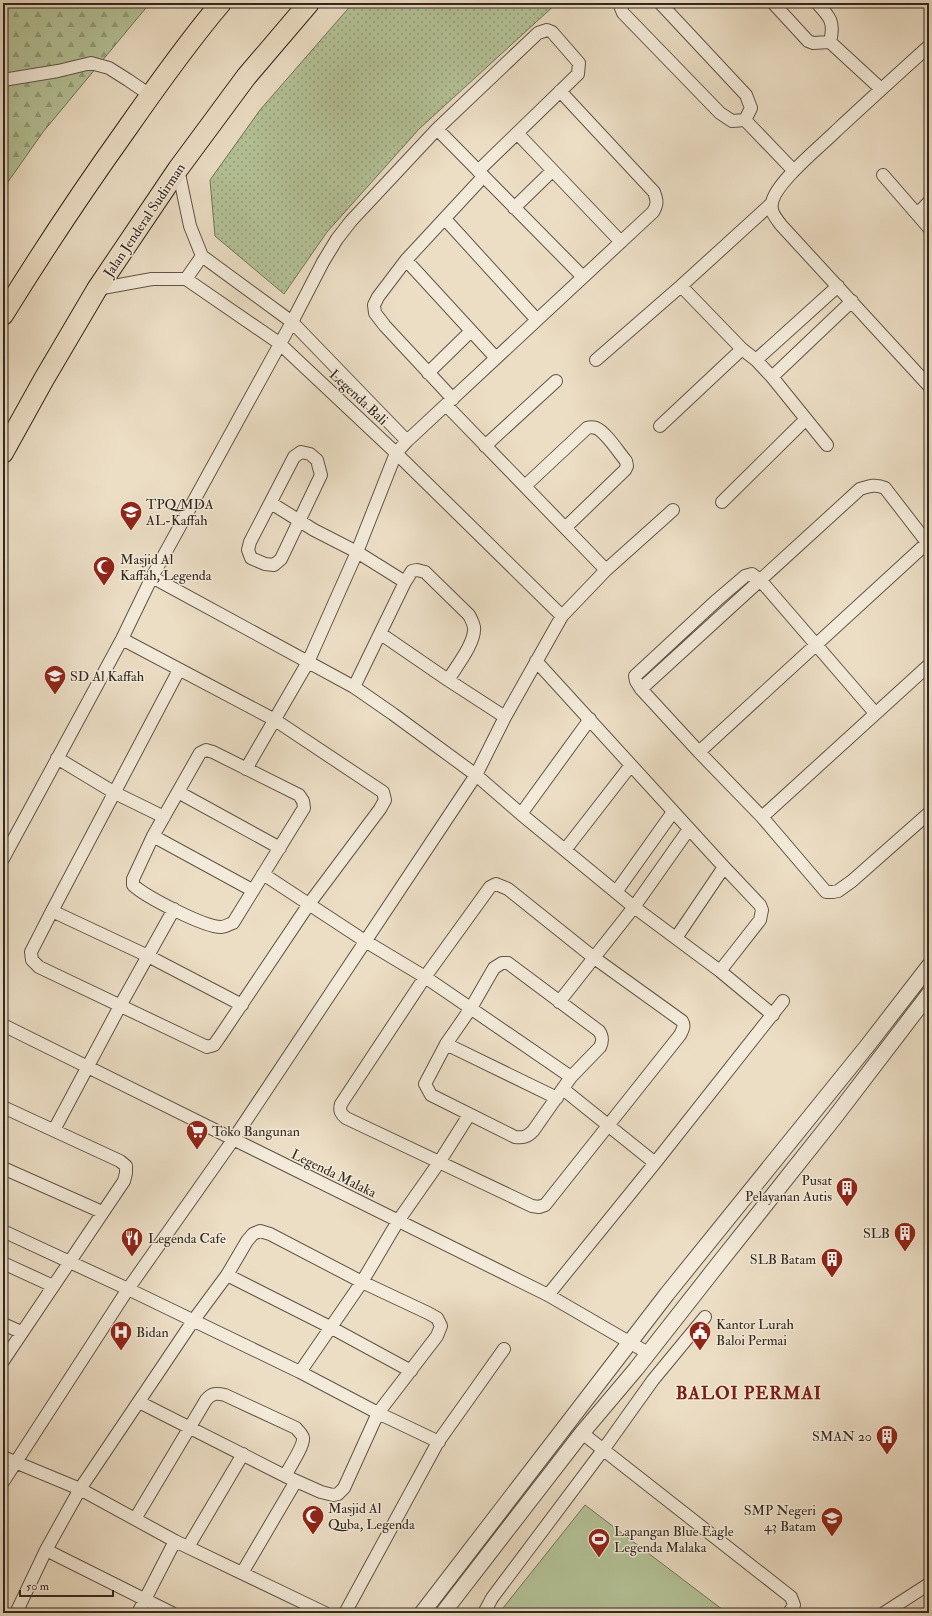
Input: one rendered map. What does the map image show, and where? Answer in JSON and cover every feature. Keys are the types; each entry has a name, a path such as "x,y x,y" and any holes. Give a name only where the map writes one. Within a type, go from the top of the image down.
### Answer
{"highway":[{"path":"3,315 49,242 150,95 221,3"},
{"name":"Jalan Jenderal Sudirman","path":"3,454 44,379 97,289 178,169 246,77 309,3"}],"street":[{"path":"619,3 623,13 720,113 732,121 745,120"},
{"path":"660,3 746,95 751,108 745,120"},
{"path":"773,3 808,41 813,43 830,42 881,89"},
{"path":"817,3 827,14 833,30 830,42"},
{"path":"3,859 122,639 152,577 279,343 292,322 323,262 337,239 437,129 538,33 543,30 552,32 579,63 578,74 516,133 445,219 406,260 378,297 374,305 375,313 428,373 449,402 485,446 606,570"},
{"path":"929,46 794,171 774,195 771,204 772,214 781,225 929,386"},
{"path":"3,80 58,72 91,63 109,68 150,95"},
{"path":"246,769 308,662 357,552 396,453 407,441 653,212 657,206 657,200 654,192 560,91"},
{"path":"745,120 794,171"},
{"path":"437,129 583,277"},
{"path":"516,133 621,242"},
{"path":"97,289 152,279 186,280 202,256 190,226 178,169"},
{"path":"514,208 552,170"},
{"path":"883,175 929,228"},
{"path":"917,214 929,202"},
{"path":"596,360 681,286 771,204"},
{"path":"445,219 537,320"},
{"name":"Legenda Bali","path":"202,256 292,322 407,441"},
{"path":"406,260 496,358"},
{"name":"Legenda Bali","path":"186,280 279,343 396,453 562,616"},
{"path":"681,286 742,349 756,360 772,377 827,445"},
{"path":"756,360 838,286"},
{"path":"772,377 852,301"},
{"path":"428,373 471,332"},
{"path":"660,426 742,349"},
{"path":"485,446 556,381"},
{"path":"722,502 806,419"},
{"path":"525,486 587,428 597,428 602,432 626,461 627,466 625,470 566,528"},
{"path":"301,452 310,454 317,460 321,475 281,559 274,565 265,564 251,558 248,550 250,542 271,503 294,457 301,452"},
{"path":"699,752 816,644 928,544 885,488 878,485 872,485 860,489 641,689 699,752 762,817 826,892 833,892 843,888 929,813"},
{"path":"271,503 314,530 357,552 405,582"},
{"path":"3,1482 128,1288 233,1140 476,775 505,717 562,616 606,570 674,510"},
{"path":"354,687 405,582 412,571 417,570 425,572 469,615 473,622 474,628 472,640 448,680"},
{"path":"152,577 354,687 476,775 634,907 720,971 773,1015"},
{"path":"761,581 875,713"},
{"path":"381,634 505,717"},
{"path":"122,639 275,720 383,792 385,800 380,809 309,904 214,1045 207,1047 39,967 32,960 31,952 178,670"},
{"path":"536,661 688,829 760,905 762,914 760,920 720,971"},
{"path":"762,817 929,665"},
{"path":"521,814 590,719"},
{"path":"206,750 213,752 299,795 303,801 304,808 301,815 233,922 223,927 212,926 174,909 138,890 133,885 132,879 153,836 178,792 200,753 206,750"},
{"path":"57,758 115,793 164,817"},
{"path":"565,850 631,765"},
{"path":"178,792 280,848"},
{"path":"616,892 674,812"},
{"path":"559,1002 634,907 688,829"},
{"path":"153,836 252,890"},
{"path":"676,938 724,867"},
{"path":"263,874 365,941 425,977 571,1077"},
{"path":"496,884 508,889 593,957 682,1021 684,1026 680,1035 545,1204 539,1207 532,1206 440,1161 346,1118 341,1114 341,1104 425,977 490,887 496,884"},
{"path":"54,1130 174,909"},
{"path":"52,911 148,956 242,1005"},
{"path":"502,963 508,963 559,1002 599,1031 603,1042 571,1077 533,1131 527,1136 522,1138 515,1137 431,1095 426,1088 426,1080 446,1044 471,1008 494,968 502,963"},
{"path":"422,1613 629,1343 873,1039 929,966"},
{"path":"443,1613 582,1433 648,1353 835,1117 929,994"},
{"path":"548,1295 783,1001"},
{"name":"Legenda Malaka","path":"3,1026 548,1295 648,1353"},
{"path":"446,1044 560,1093 608,1125 655,1163"},
{"path":"3,1107 120,1160 126,1166 124,1181 21,1332 3,1361"},
{"path":"300,1372 362,1282 398,1221 440,1161 469,1115"},
{"path":"3,1168 102,1212"},
{"path":"3,1231 128,1288 439,1442"},
{"path":"16,1613 46,1550 80,1489 193,1321 227,1275 247,1241 253,1234 260,1231 270,1234 362,1282 428,1313 437,1318 440,1322 441,1326 437,1336 378,1413 344,1488 338,1494 334,1495 321,1492 285,1476 139,1402"},
{"path":"3,1263 53,1286"},
{"path":"227,1275 330,1327 411,1371"},
{"path":"484,1613 492,1598 603,1450 653,1380 705,1317"},
{"path":"3,1324 21,1332"},
{"path":"345,1613 439,1442 504,1349"},
{"path":"135,1519 206,1400 211,1395 216,1393 225,1395 296,1428 303,1438 301,1446 285,1476"},
{"path":"582,1433 791,1597 794,1605 789,1613"},
{"path":"188,1547 243,1454"},
{"path":"3,1457 14,1463 80,1489 175,1541 324,1613"},
{"path":"242,1573 296,1481"},
{"path":"138,1613 175,1541"},
{"path":"46,1550 172,1613"},
{"path":"884,1613 929,1584"},
{"path":"899,1613 913,1593"}],"green space":[{"path":"3,3 150,3 43,132 3,189"},
{"path":"353,3 557,3 419,129 327,232 284,294 215,236 210,180 260,110"},
{"name":"Lapangan Blue Eagle Legenda Malaka","path":"585,1505 727,1613 499,1613"}],"place":[{"name":"TPQ/MDA AL-Kaffah","path":"131,532"},
{"name":"Masjid Al Kaffah, Legenda","path":"104,586"},
{"name":"SD Al Kaffah","path":"55,696"},
{"name":"Toko Bangunan","path":"197,1150"},
{"name":"Pusat Pelayanan Autis","path":"847,1208"},
{"name":"SLB","path":"905,1252"},
{"name":"Legenda Cafe","path":"132,1258"},
{"name":"SLB Batam","path":"832,1278"},
{"name":"Bidan","path":"121,1352"},
{"name":"Kantor Lurah Baloi Permai","path":"700,1352"},
{"name":"SMAN 20","path":"887,1456"},
{"name":"Masjid Al Quba, Legenda","path":"313,1536"},
{"name":"SMP Negeri 43 Batam","path":"832,1538"},
{"name":"Lapangan Blue Eagle Legenda Malaka","path":"599,1558"}],"district":[{"name":"BALOI PERMAI","path":"749,1393"}]}
